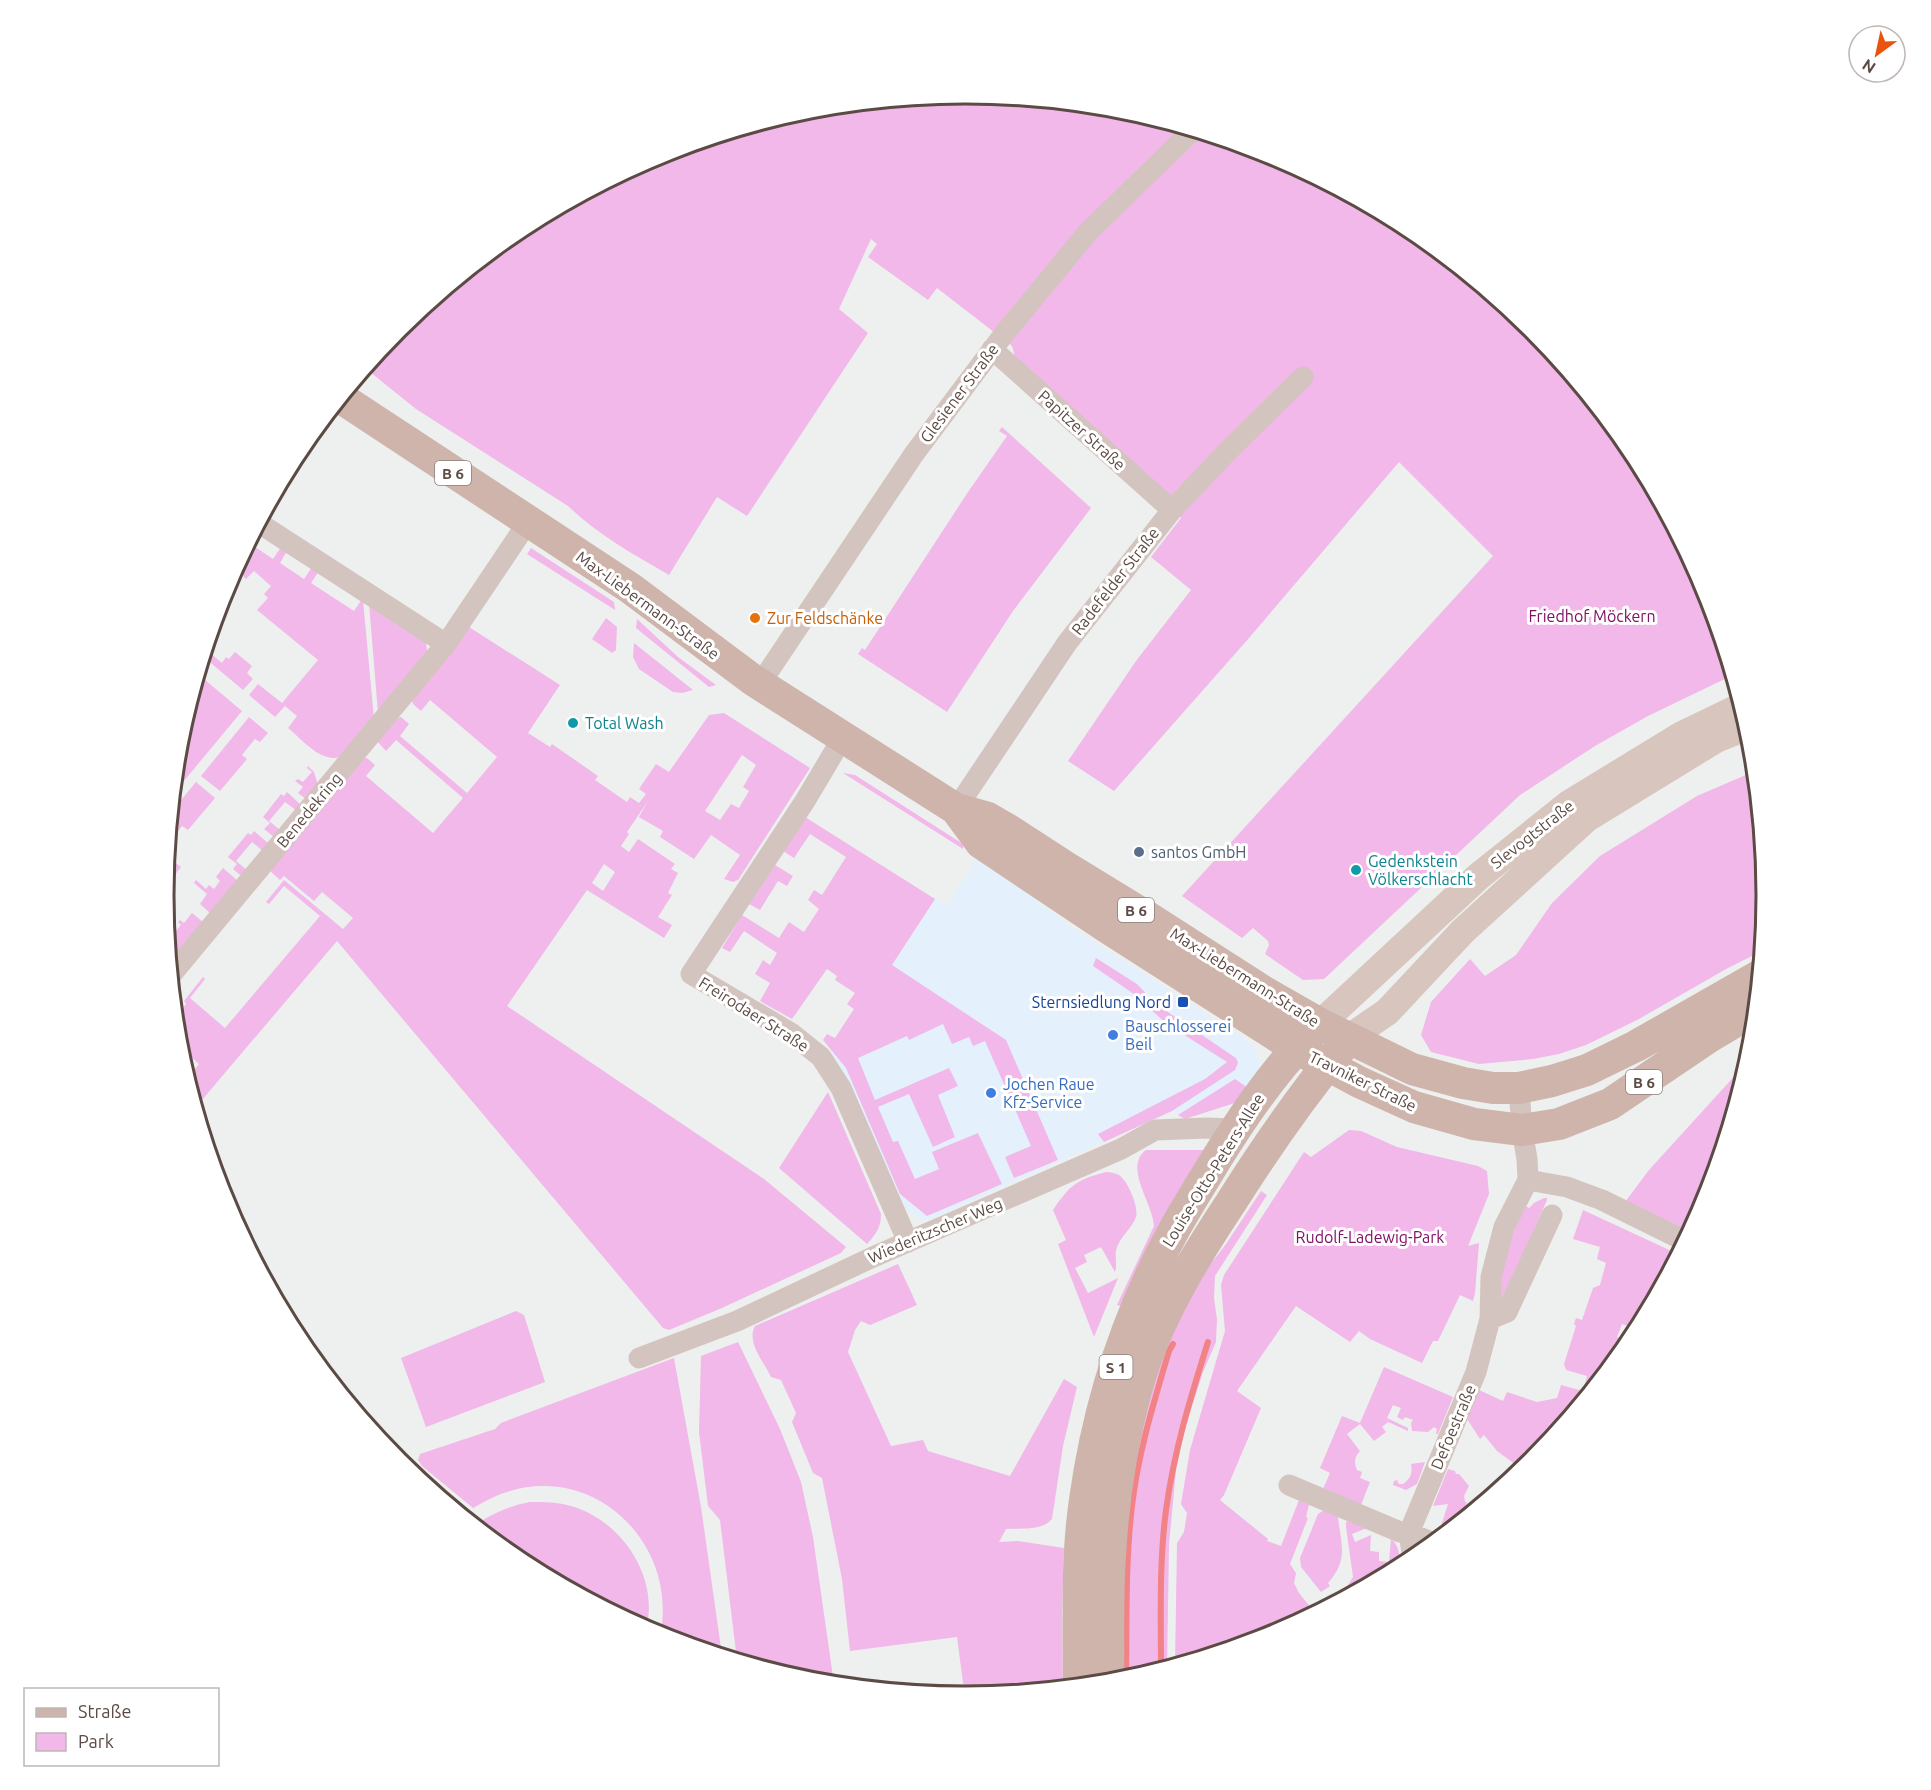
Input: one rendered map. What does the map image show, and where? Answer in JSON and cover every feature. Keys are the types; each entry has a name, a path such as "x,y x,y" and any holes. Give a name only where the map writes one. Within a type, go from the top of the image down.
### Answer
{"main road":[{"name":"Max-Liebermann-Straße","path":"347,402 630,588 731,665 956,809 988,819 1007,829 1264,992 1349,1038"},
{"name":"Slevogtstraße","path":"1296,1048 1479,876 1569,804 1682,735 1735,710"},
{"name":"Slevogtstraße","path":"1327,1065 1349,1038 1388,1012 1464,931 1587,818 1716,740 1739,730"},
{"name":"Max-Liebermann-Straße","path":"956,809 981,843 1099,922 1296,1048"},
{"name":"Travniker Straße","path":"1349,1038 1412,1069 1463,1083 1493,1088 1519,1088 1587,1070 1636,1046 1752,981"},
{"path":"1383,1055 1388,1012"},
{"name":"Travniker Straße","path":"1296,1048 1359,1082 1414,1107 1474,1124 1522,1130 1559,1124 1610,1104 1709,1037 1747,1014"},
{"name":"Louise-Otto-Peters-Allee","path":"1079,1678 1079,1556 1094,1446 1108,1388 1145,1288 1173,1230 1235,1129 1272,1076 1296,1048"},
{"name":"Louise-Otto-Peters-Allee","path":"1108,1673 1110,1557 1114,1504 1135,1393 1149,1353 1171,1300 1203,1245 1259,1159 1327,1065"}],"street":[{"name":"Glesiener Straße","path":"760,684 914,454 992,349 1088,232 1187,136"},
{"name":"Papitzer Straße","path":"992,349 1172,510"},
{"name":"Radefelder Straße","path":"956,809 1067,643 1172,510 1303,377"},
{"name":"Benedekring","path":"178,967 446,644 528,522"},
{"path":"266,527 446,644"},
{"name":"Freirodaer Straße","path":"843,737 805,801 691,974 791,1033 821,1057 841,1088 908,1242"},
{"path":"1519,1088 1528,1180 1566,1187 1602,1200 1678,1238"},
{"name":"Wiederitzscher Weg","path":"639,1358 737,1320 873,1257 1121,1149 1155,1130 1235,1129"},
{"name":"Defoestraße","path":"1410,1533 1476,1372 1490,1319 1491,1277 1504,1227 1528,1180"},
{"path":"1490,1319 1507,1312 1552,1215"},
{"path":"1289,1485 1400,1532 1410,1533 1425,1539"},
{"path":"1410,1533 1412,1548"}],"shaded area":[{"path":"979,856 1071,927 1242,1036 1257,1053 1260,1063 1259,1075 1251,1090 1185,1119 1172,1111 931,1219 920,1219 903,1208 829,1055 844,1040 935,899 947,906"}],"green space":[{"name":"Friedhof Möckern","path":"914,105 1017,105 1069,110 1120,119 1170,130 1220,146 1316,185 1405,237 1447,267 1525,335 1561,373 1593,413 1624,455 1651,499 1697,592 1726,678 1648,716 1595,746 1520,795 1324,979 1303,980 1265,954 1269,945 1268,941 1253,928 1242,938 1182,896 1493,556 1399,462 1249,638 1114,791 1068,761 1136,661 1191,590 1151,557 1181,518 1147,481 1016,360 1012,346 937,288 928,300 868,257 877,244 871,239 839,309 868,333 747,516 717,497 669,575 616,544 568,506 416,409 371,372 406,335 484,267 526,237 615,185 663,164 761,130 862,110"},
{"path":"1002,427 1091,508 1013,611 947,712 858,654 862,648 865,650 1007,436 999,431"},
{"path":"255,547 273,559 281,547 287,551 280,563 304,579 312,567 319,571 311,583 354,611 363,600 374,719 343,756 328,757 313,750 288,728 297,716 285,706 275,717 249,695 258,684 282,703 318,660 257,610 268,598 264,594 271,586 254,571 246,579 243,576 240,580"},
{"path":"531,548 614,602 615,610 527,554"},
{"path":"369,603 426,641 427,652 378,713"},
{"path":"606,618 617,627 616,650 612,653 592,639"},
{"path":"637,619 678,657 716,685 709,687 636,628"},
{"path":"469,627 560,685 528,733 550,747 552,744 598,776 595,780 627,802 630,797 639,803 646,794 639,789 656,764 669,772 709,715 724,713 810,768 738,880 733,882 724,879 740,855 711,835 694,859 660,837 663,831 639,817 648,801 627,832 629,834 621,846 629,852 638,839 675,864 671,869 678,873 668,893 672,895 658,917 672,925 664,938 587,890 507,1006 764,1179 846,1247 841,1253 722,1308 669,1330 663,1328 337,941 201,1101 194,1070 199,1064 191,1057 183,1009 186,1004 184,1001 203,977 205,979 190,998 225,1028 320,916 284,886 269,904 266,902 284,880 343,929 353,918 322,892 314,901 284,876 280,880 269,870 363,758 367,758 375,765 366,776 433,833 463,798 396,740 386,751 377,741 396,718 401,717 409,724 400,736 467,793 497,757 430,700 421,711 412,700","holes":["742,755 756,765 743,787 749,791 739,808 731,804 720,820 705,811","604,864 615,872 603,891 592,883"]},
{"path":"634,643 693,690 682,693 673,692 639,669 633,657"},
{"path":"235,652 252,666 247,673 253,679 243,690 210,662 212,655 222,663 226,657 229,659"},
{"path":"204,679 242,711 182,783 189,741"},
{"path":"249,717 268,733 260,742 255,739 242,755 247,759 220,791 201,776"},
{"path":"308,766 314,772 318,785 306,799 298,793 303,787 295,781 298,779 303,782 312,772 307,768"},
{"path":"843,773 855,775 963,844 963,849"},
{"path":"1747,774 1755,843 1757,895 1754,955 1639,1019 1586,1045 1559,1054 1479,1064 1431,1052 1421,1035 1431,1002 1470,959 1485,976 1516,955 1552,903 1600,856 1697,796"},
{"path":"196,782 215,798 188,830 182,826 177,832 180,801"},
{"path":"287,792 301,805 297,811 285,802 269,821 280,830 274,837 264,829 270,823 263,817 281,794 284,796"},
{"path":"805,817 935,899 892,965 1006,1040 1058,1160 1014,1178 1005,1157 1031,1146 985,1041 973,1046 969,1037 952,1044 943,1024 909,1040 907,1036 858,1058 875,1100 949,1068 958,1086 938,1095 955,1137 933,1147 909,1094 878,1107 893,1142 898,1141 915,1179 939,1169 932,1152 978,1133 1002,1184 927,1216 900,1194 846,1068 823,1040 827,1034 835,1038 854,1009 847,1004 855,993 835,980 837,976 827,969 792,1019 760,1001 770,983 755,974 763,960 770,965 777,953 744,931 730,952 722,948 742,915 779,938 789,922 804,932 819,909 808,900 814,890 822,895 846,857 810,834 794,858 783,851"},
{"path":"254,831 269,844 263,851 252,842 236,861 247,870 240,875 233,869 237,864 228,857 248,833 251,835"},
{"path":"175,862 181,867 175,875"},
{"path":"775,865 793,876 787,886 778,881 760,910 749,904"},
{"path":"223,868 238,881 210,913 200,904 207,894 194,883 196,880 206,889 209,885 214,889 220,881 216,877"},
{"path":"192,913 203,922 178,952 175,931 181,925 178,922 180,920 184,923"},
{"path":"1096,958 1137,984 1156,1004 1236,1058 1238,1063 1235,1070 1172,1111 1104,1142 1098,1134 1205,1079 1227,1062 1167,1024 1131,992 1093,966"},
{"path":"1736,1074 1715,1149 1682,1229 1625,1202 1649,1170"},
{"path":"1235,1079 1251,1090 1244,1100 1185,1119 1178,1115"},
{"path":"828,1092 881,1214 877,1230 867,1244 779,1168"},
{"name":"Rudolf-Ladewig-Park","path":"1349,1130 1361,1131 1397,1147 1478,1166 1487,1171 1489,1194 1468,1246 1479,1243 1473,1301 1460,1295 1438,1341 1433,1341 1422,1363 1370,1339 1359,1331 1350,1342 1296,1306 1237,1391 1261,1408 1220,1500 1268,1539 1267,1541 1281,1546 1299,1500 1309,1505 1306,1517 1308,1518 1290,1564 1296,1573 1294,1583 1311,1607 1268,1626 1175,1658 1177,1543 1184,1532 1187,1513 1181,1504 1190,1450 1225,1331 1221,1285 1224,1275 1304,1152 1311,1157"},
{"path":"1146,1150 1210,1150 1126,1308 1117,1305 1154,1226 1137,1166"},
{"path":"1106,1172 1119,1175 1126,1183 1134,1201 1136,1217 1117,1249 1115,1272 1101,1247 1084,1255 1087,1262 1075,1268 1088,1293 1118,1278 1094,1337 1058,1244 1066,1240 1053,1210 1069,1189 1087,1178"},
{"path":"1261,1191 1267,1195 1215,1276 1216,1342 1203,1372 1185,1428 1176,1470 1169,1545 1167,1661 1122,1671 1124,1506 1159,1354 1193,1287 1226,1244"},
{"path":"1544,1198 1547,1200 1500,1306 1497,1280 1523,1204 1529,1208"},
{"path":"1583,1210 1672,1251 1629,1327 1622,1324 1617,1337 1621,1339 1584,1389 1587,1376 1566,1370 1564,1364 1576,1326 1574,1324 1576,1318 1582,1320 1593,1288 1600,1285 1606,1263 1597,1259 1600,1247 1573,1239"},
{"path":"898,1264 917,1305 870,1325 861,1321 855,1330 848,1352 891,1446 923,1440 928,1451 1010,1476 1064,1379 1077,1387 1063,1446 1052,1519 1037,1527 1006,1529 999,1542 1018,1541 1064,1548 1063,1681 1017,1685 964,1686 957,1637 850,1651 842,1579 822,1478 813,1473 792,1422 796,1413 781,1380 771,1377 754,1345 755,1326"},
{"path":"516,1311 524,1315 545,1382 426,1427 401,1358"},
{"path":"738,1342 780,1429 801,1482 813,1537 833,1675 761,1660 736,1652 720,1520 708,1506 699,1432 701,1356"},
{"path":"674,1358 701,1507 721,1647 661,1625 663,1603 657,1571 644,1543 624,1519 600,1501 572,1490 540,1486 507,1492 473,1508 422,1466 418,1460 420,1454 495,1429 501,1423"},
{"path":"1384,1367 1453,1397 1438,1434 1434,1427 1428,1432 1412,1431 1413,1420 1405,1417 1403,1420 1397,1417 1401,1408 1393,1405 1387,1418 1408,1428 1408,1431 1388,1422 1382,1427 1386,1432 1374,1441 1360,1424 1347,1434 1360,1451 1355,1462 1357,1470 1362,1472 1360,1478 1370,1482 1361,1505 1323,1489 1330,1473 1320,1468 1342,1416 1360,1423"},
{"path":"1561,1385 1582,1391 1561,1417 1515,1464 1497,1451 1484,1435 1480,1439 1467,1419 1479,1390 1503,1401 1507,1392 1537,1402 1557,1398"},
{"path":"1425,1462 1417,1484 1406,1490 1393,1485 1394,1481 1397,1480 1399,1484 1403,1484 1407,1480 1411,1473 1411,1464"},
{"path":"1448,1469 1455,1471 1469,1486 1464,1496 1467,1502 1464,1509 1442,1526 1448,1504 1433,1506"},
{"path":"530,1502 556,1503 589,1513 606,1524 620,1537 642,1571 647,1590 647,1619 615,1605 570,1580 526,1553 482,1521 501,1510"},
{"path":"1324,1510 1338,1517 1342,1552 1339,1566 1328,1583 1330,1586 1321,1592 1301,1567 1300,1558 1318,1514"},
{"path":"1346,1522 1367,1528 1352,1534 1355,1542 1371,1535 1370,1551 1379,1552 1379,1561 1389,1562 1391,1539 1398,1548 1399,1557 1346,1588 1353,1577"}],"waterway":[{"path":"1161,1662 1161,1570 1169,1488 1178,1446 1208,1342"},
{"path":"1126,1670 1128,1550 1135,1486 1152,1408 1173,1344"}],"place":[{"name":"Zur Feldschänke","path":"755,618"},
{"name":"Total Wash","path":"573,723"},
{"name":"santos GmbH","path":"1139,852"},
{"name":"Gedenkstein Völkerschlacht","path":"1356,870"},
{"name":"Sternsiedlung Nord","path":"1183,1002"},
{"name":"Bauschlosserei Beil","path":"1113,1035"},
{"name":"Jochen Raue Kfz-Service","path":"991,1093"}]}
